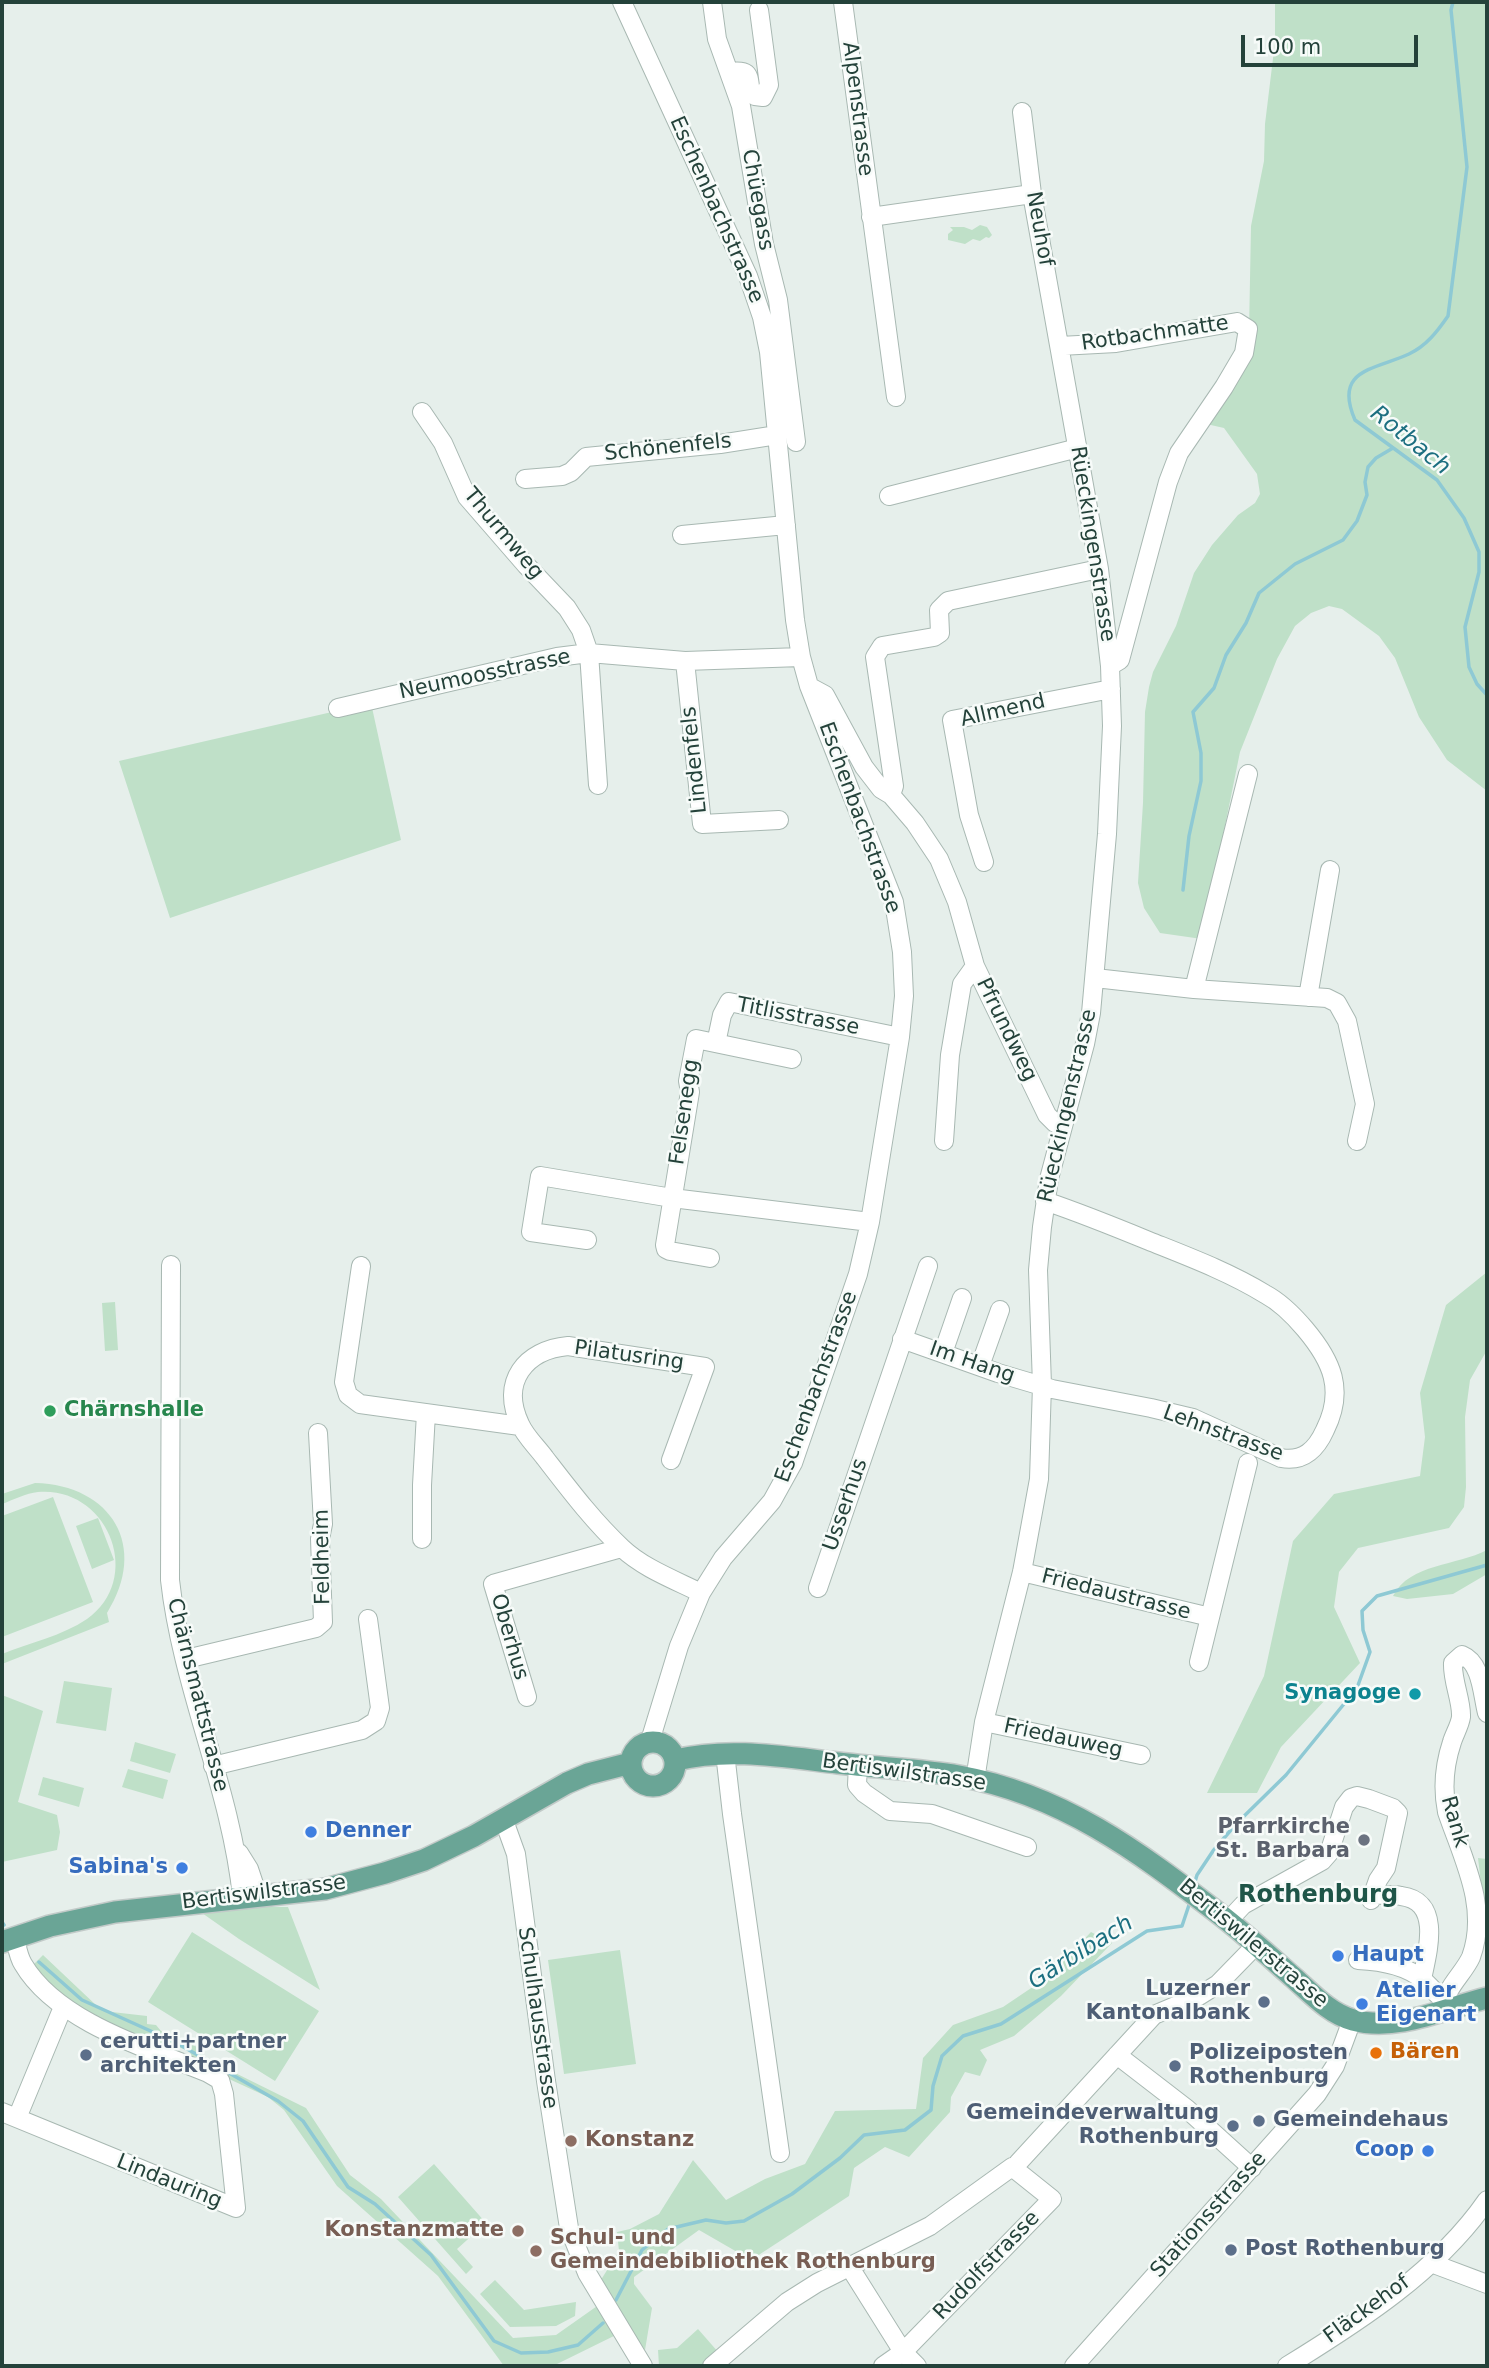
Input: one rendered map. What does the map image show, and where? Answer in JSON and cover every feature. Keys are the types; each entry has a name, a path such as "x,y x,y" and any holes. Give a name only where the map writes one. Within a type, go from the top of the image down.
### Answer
{"main road":[{"path":"650,1741 667,1745 676,1760 671,1778 661,1785 648,1786 637,1780 631,1769 636,1749 650,1741"},
{"name":"Bertiswilstrasse","path":"676,1760 726,1753 772,1755 937,1773 975,1780 1038,1799 1081,1818 1123,1842 1157,1866"},
{"name":"Bertiswilstrasse","path":"8,1940 102,1915 325,1889 385,1873 436,1854 577,1779 631,1763"},
{"name":"Bertiswilerstrasse","path":"1157,1866 1228,1921 1319,2000 1352,2020"},
{"path":"1352,2020 1389,2023 1444,2005 1487,1998"}],"street":[{"name":"Eschenbachstrasse","path":"622,2 751,284 765,329 801,657 809,686 894,902 902,952 904,996 900,1037 870,1222 858,1274 793,1463 772,1501 723,1558 701,1593 680,1646 650,1741"},
{"name":"Chüegass","path":"712,2 717,39 741,106 764,244 778,300 796,442"},
{"name":"Alpenstrasse","path":"843,2 896,397"},
{"path":"729,72 740,71 747,74 750,78 751,93 755,96 763,97 767,92 769,85 759,10"},
{"name":"Neuhof","path":"1022,112 1032,194 1060,346"},
{"path":"872,217 1032,194"},
{"path":"738,255 764,244"},
{"name":"Rotbachmatte","path":"1060,346 1116,343 1237,322 1248,329 1244,352 1224,387 1179,453 1164,495 1121,660 1110,666"},
{"name":"Rüeckingenstrasse","path":"975,1780 984,1723 1022,1572 1042,1459 1038,1270 1045,1201 1085,1044 1095,978 1107,834 1112,726 1110,666 1099,569 1060,346"},
{"name":"Thurmweg","path":"422,412 443,443 467,497 566,608 581,630 589,653 598,785"},
{"name":"Schönenfels","path":"525,479 562,476 571,472 586,457 703,446 777,435"},
{"path":"888,496 1078,448"},
{"path":"682,535 786,525"},
{"path":"891,795 894,786 876,657 882,646 940,633 939,610 948,601 1099,569"},
{"name":"Neumoosstrasse","path":"338,708 549,659 589,653 685,661 801,657"},
{"name":"Lindenfels","path":"685,661 702,824 779,820"},
{"name":"Pfrundweg","path":"809,686 825,695 864,767 881,789 891,795 915,823 939,859 957,902 975,965 1047,1115 1055,1123 1063,1125"},
{"name":"Allmend","path":"984,862 969,815 952,720 1111,689"},
{"path":"1195,989 1248,774"},
{"path":"1308,997 1330,870"},
{"name":"Pfrundweg","path":"944,1140 950,1055 962,984 975,965"},
{"path":"1095,978 1195,989 1327,998 1337,1003 1347,1021 1365,1104 1357,1141"},
{"name":"Titlisstrasse","path":"718,1034 722,1015 729,1002 900,1037"},
{"name":"Felsenegg","path":"710,1258 666,1249 691,1092 688,1081 696,1039 792,1059"},
{"path":"587,1240 531,1232 540,1176 672,1198 870,1222"},
{"name":"Lehnstrasse","path":"1042,1385 1076,1395 1193,1418 1226,1431 1272,1455 1293,1460 1311,1452 1316,1446 1333,1413 1335,1393 1331,1370 1318,1344 1295,1317 1268,1295 1223,1270 1045,1201"},
{"name":"Chärnsmattstrasse","path":"171,1265 170,1580 178,1631 235,1848 245,1859 250,1896"},
{"path":"361,1266 344,1381 348,1395 360,1404 520,1426"},
{"name":"Im Hang","path":"875,1421 928,1266"},
{"path":"943,1353 962,1298"},
{"path":"980,1366 1000,1310"},
{"name":"Im Hang","path":"902,1339 1042,1385"},
{"name":"Pilatusring","path":"671,1460 705,1367 568,1346 552,1348 533,1357 519,1372 513,1388 512,1403 520,1426 575,1496 621,1548 701,1593"},
{"path":"422,1539 426,1413"},
{"name":"Usserhus","path":"818,1588 875,1421"},
{"name":"Feldheim","path":"186,1659 316,1628 323,1622 320,1539 323,1524 318,1433"},
{"name":"Friedaustrasse","path":"1199,1662 1248,1463"},
{"name":"Oberhus","path":"527,1697 494,1584 621,1548"},
{"name":"Friedaustrasse","path":"1022,1572 1210,1618"},
{"path":"213,1766 362,1730 373,1723 380,1708 368,1619"},
{"name":"Rank","path":"1444,2005 1471,1958 1480,1931 1480,1904 1444,1798 1447,1756 1461,1716 1452,1674 1453,1663 1462,1655 1470,1658 1476,1667 1487,1713"},
{"name":"Friedauweg","path":"984,1723 1142,1755"},
{"path":"726,1753 732,1814 780,2153"},
{"path":"858,1765 857,1785 890,1811 932,1814 1027,1847"},
{"path":"1228,1921 1243,1905 1322,1861 1329,1853 1344,1807 1351,1798 1357,1796 1393,1808 1398,1817 1386,1868 1378,1880 1372,1898 1411,1898 1426,1910 1429,1944 1422,1979"},
{"name":"Schulhausstrasse","path":"500,1821 516,1854 545,2081 569,2228 587,2273 643,2366"},
{"name":"Lindauring","path":"8,1940 25,1967 63,2007 106,2031 220,2080 224,2094 236,2208 9,2115 63,2007"},
{"path":"712,2366 788,2302 817,2283 930,2226 1015,2165 1154,2015 1199,1996 1218,1984 1256,1945"},
{"path":"1358,1960 1377,1961 1402,1968 1422,1979 1444,2005"},
{"name":"Stationsstrasse","path":"1074,2366 1305,2109 1335,2066 1352,2020"},
{"path":"1117,2055 1187,2109 1252,2168"},
{"name":"Rudolfstrasse","path":"883,2366 903,2351 1052,2199 1015,2165"},
{"path":"1431,2263 1470,2225 1487,2200"},
{"name":"Fläckehof","path":"1287,2366 1359,2320 1431,2263 1487,2284"},
{"path":"849,2266 903,2351 917,2366"}],"green space":[{"path":"1275,2 1487,2 1487,791 1447,760 1419,717 1395,658 1379,636 1342,609 1329,606 1311,613 1295,626 1277,659 1240,752 1202,939 1160,933 1144,908 1138,883 1145,712 1153,672 1176,626 1194,573 1212,545 1238,515 1255,503 1260,494 1257,474 1224,428 1202,423 1249,332 1251,226 1264,161 1265,124 1275,42"},
{"path":"980,225 987,227 992,235 989,238 980,241 973,239 965,244 948,240 948,234 953,230 950,227 972,230"},
{"path":"371,703 401,840 170,918 119,761"},
{"path":"1487,1272 1487,1350 1470,1380 1465,1417 1464,1507 1449,1528 1358,1548 1339,1572 1334,1607 1360,1663 1281,1747 1257,1793 1207,1793 1264,1676 1293,1541 1334,1494 1420,1476 1425,1437 1420,1393 1446,1305"},
{"path":"115,1302 118,1350 105,1351 102,1303"},
{"path":"35,1483 62,1486 85,1495 103,1508 116,1524 123,1543 124,1565 119,1589 107,1613 109,1622 2,1664 2,1654 56,1635 87,1619 104,1602 114,1581 115,1559 110,1538 100,1519 83,1504 63,1494 38,1492 2,1504 2,1494"},
{"path":"53,1497 93,1602 2,1637 2,1516"},
{"path":"98,1518 114,1560 92,1569 76,1526"},
{"path":"1487,1550 1487,1574 1453,1594 1407,1599 1393,1596 1401,1585 1422,1571"},
{"path":"64,1681 112,1688 106,1731 56,1723"},
{"path":"2,1695 43,1711 18,1802 57,1815 60,1832 57,1850 2,1862"},
{"path":"135,1742 176,1754 170,1773 130,1761"},
{"path":"128,1769 168,1780 163,1799 122,1787"},
{"path":"43,1777 84,1788 79,1807 38,1795"},
{"path":"1478,1858 1487,1859 1487,1935"},
{"path":"288,1907 320,1990 202,1913"},
{"path":"192,1932 319,2011 275,2081 148,2002"},
{"path":"1091,1932 1112,1943 1061,1996 1014,2036 980,2050 987,2060 980,2076 965,2072 951,2097 950,2112 909,2157 885,2147 854,2168 849,2196 751,2260 699,2230 634,2277 634,2284 652,2308 645,2350 599,2283 619,2251 617,2232 630,2229 659,2214 693,2160 726,2200 765,2179 805,2164 835,2111 916,2109 923,2058 953,2025 1003,2007 1049,1976"},
{"path":"620,1950 636,2064 564,2074 548,1960"},
{"path":"43,1955 98,2007 112,2012 147,2016 147,2024 156,2025 161,2031 181,2042 198,2047 206,2058 306,2108 350,2175 381,2199 513,2338 556,2335 600,2304 622,2332 557,2364 504,2366 438,2276 337,2186 284,2110 268,2097 188,2060 191,2052 171,2044 167,2051 112,2026 78,2006 33,1965"},
{"path":"434,2164 486,2223 457,2249 473,2267 466,2274 398,2197"},
{"path":"495,2280 524,2310 576,2302 575,2316 556,2326 510,2327 480,2294"},
{"path":"698,2329 719,2353 704,2366 659,2366 658,2350 677,2348"}],"waterway":[{"name":"Rotbach","path":"1453,2 1451,10 1467,167 1448,316 1421,347 1371,368 1353,381 1349,390 1355,420 1437,480 1464,518 1479,552 1479,572 1465,627 1469,667 1477,684 1487,695"},
{"path":"1183,890 1189,836 1201,781 1201,753 1193,712 1214,688 1226,655 1246,623 1259,593 1295,564 1343,540 1357,521 1367,495 1365,482 1368,467 1376,458 1393,448"},
{"name":"Gärbibach","path":"1194,1885 1197,1875 1213,1851 1236,1824 1286,1775 1357,1688 1370,1652 1363,1630 1362,1611 1377,1596 1487,1565"},
{"name":"Gärbibach","path":"616,2300 642,2250 668,2229 706,2220 726,2223 744,2221 792,2194 840,2158 864,2135 905,2130 931,2110 933,2086 942,2056 963,2036 1001,2024 1147,1931 1182,1926 1190,1902"},
{"path":"39,1962 82,2000 175,2042 278,2101 303,2121 348,2187 375,2204 431,2255 494,2341 521,2353 548,2352 578,2345 603,2323"}],"place":[{"name":"Chärnshalle","path":"50,1411"},
{"name":"Synagoge","path":"1415,1694"},
{"name":"Denner","path":"311,1832"},
{"name":"Pfarrkirche St. Barbara","path":"1364,1840"},
{"name":"Sabina's","path":"182,1868"},
{"name":"Haupt","path":"1338,1956"},
{"name":"Luzerner Kantonalbank","path":"1264,2002"},
{"name":"Atelier Eigenart","path":"1362,2004"},
{"name":"Bären","path":"1376,2053"},
{"name":"cerutti+partner architekten","path":"86,2055"},
{"name":"Polizeiposten Rothenburg","path":"1175,2066"},
{"name":"Gemeindehaus","path":"1259,2121"},
{"name":"Gemeindeverwaltung Rothenburg","path":"1233,2126"},
{"name":"Konstanz","path":"571,2141"},
{"name":"Coop","path":"1428,2151"},
{"name":"Konstanzmatte","path":"518,2231"},
{"name":"Post Rothenburg","path":"1231,2250"},
{"name":"Schul- und Gemeindebibliothek Rothenburg","path":"536,2251"}],"district":[{"name":"Rothenburg","path":"1318,1896"}]}
